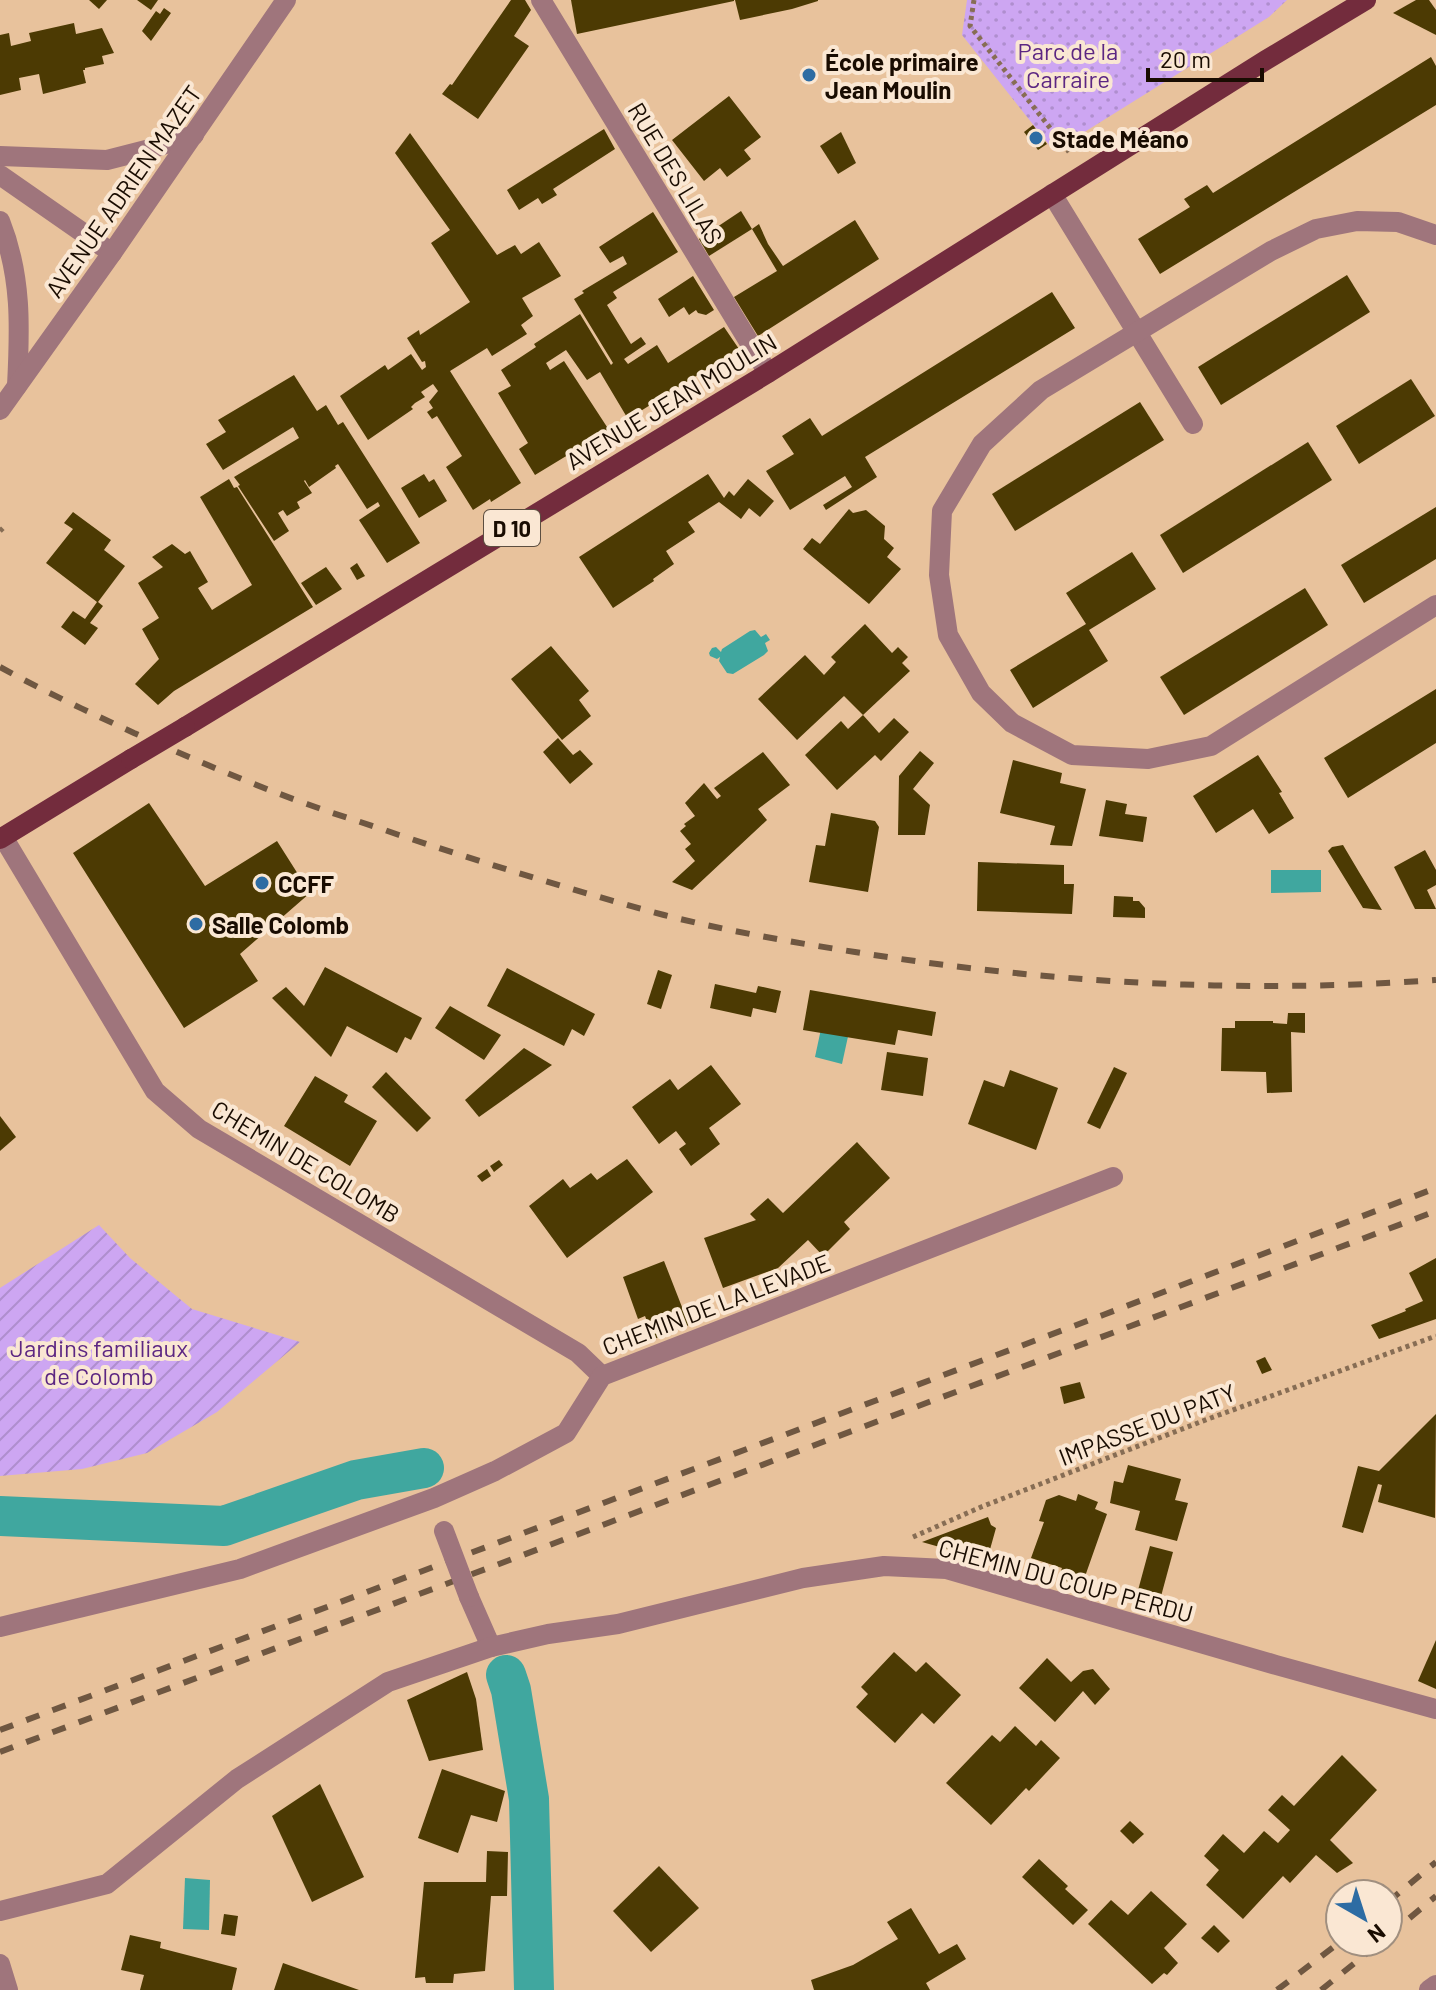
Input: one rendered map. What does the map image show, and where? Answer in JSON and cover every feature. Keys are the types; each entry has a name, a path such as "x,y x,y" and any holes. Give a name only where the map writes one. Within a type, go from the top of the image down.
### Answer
{"main road":[{"name":"AVENUE JEAN MOULIN","path":"2,838 768,373 1366,0"}],"street":[{"name":"AVENUE ADRIEN MAZET","path":"0,410 286,0"},
{"name":"RUE DES LILAS","path":"541,0 768,373"},
{"path":"0,156 107,160 194,135"},
{"path":"0,175 112,253"},
{"path":"1052,194 1193,424"},
{"path":"0,221 16,274 17,386"},
{"path":"1436,235 1398,222 1357,221 1316,229 1271,251 1041,390 982,444 942,511 939,575 948,635 981,693 1012,723 1072,755 1148,759 1211,746 1436,605"},
{"name":"CHEMIN DE COLOMB","path":"2,838 155,1091 199,1129 578,1353 602,1376"},
{"name":"CHEMIN DE LA LEVADE","path":"0,1627 240,1569 434,1498 495,1471 566,1433 602,1376 1113,1177"},
{"path":"434,1498 469,1597 491,1647"},
{"name":"CHEMIN DU COUP PERDU","path":"0,1911 107,1884 237,1779 388,1682 491,1647 548,1634 618,1624 803,1578 884,1566 946,1569 1436,1709"},
{"path":"0,1964 8,1990"},
{"path":"1429,1990 1436,1985"}],"path":[{"path":"974,0 970,26 1085,173"},
{"name":"IMPASSE DU PATY","path":"884,1566 913,1536 981,1507 1208,1419 1436,1336"}],"green space":[{"name":"Parc de la Carraire","path":"967,0 1287,0 1269,17 1054,151 962,35"},
{"name":"Jardins familiaux de Colomb","path":"99,1225 130,1258 192,1309 300,1342 217,1412 147,1453 82,1469 0,1476 0,1288"}],"water":[{"path":"755,630 761,637 766,634 770,640 765,643 768,651 733,674 727,673 719,661 720,657 710,656 712,648 716,647 721,652"},
{"path":"1271,870 1321,870 1321,892 1271,893"},
{"path":"827,1001 854,1009 842,1064 815,1057"},
{"path":"185,1878 210,1880 209,1930 183,1929"}],"building":[{"path":"89,0 107,0 99,9"},
{"path":"137,0 158,0 151,10"},
{"path":"511,0 525,0 531,10 514,36 529,46 478,119 442,94 452,85"},
{"path":"571,0 734,0 734,1 577,34"},
{"path":"735,0 818,0 818,1 740,20"},
{"path":"1416,0 1429,0 1436,10 1436,35 1393,13"},
{"path":"164,8 171,13 151,41 142,31 156,11 160,14"},
{"path":"74,23 76,34 102,28 114,53 102,56 104,64 83,70 86,83 43,94 39,74 19,78 21,90 0,95 0,35 9,33 11,46 31,41 29,33"},
{"path":"1431,57 1436,66 1436,105 1160,274 1138,239 1190,207 1184,199 1207,185 1213,193"},
{"path":"729,96 761,137 744,150 751,159 727,177 720,168 704,181 672,140"},
{"name":"Stade Méano","path":"1033,125 1047,144 1038,150 1024,132"},
{"path":"604,129 615,149 553,189 557,195 542,204 538,198 519,210 507,190"},
{"path":"841,132 856,163 838,174 820,146"},
{"path":"410,133 497,255 515,245 521,254 539,242 561,276 522,298 533,316 521,325 527,334 492,356 487,348 450,371 521,483 473,510 446,467 462,456 437,416 432,419 427,412 433,408 429,402 438,391 433,384 421,392 425,397 411,407 413,409 368,440 340,396 385,365 388,370 411,354 422,370 426,367 425,361 422,362 407,338 419,330 420,335 470,302 431,243 450,230 395,153"},
{"path":"741,211 752,229 709,256 699,239"},
{"path":"653,212 678,252 613,292 617,298 607,305 631,344 641,337 646,344 624,359 628,364 657,345 668,363 724,327 739,349 628,419 600,372 587,380 566,350 546,363 550,370 564,361 609,430 535,475 519,449 528,443 498,393 511,386 501,370 580,314 611,365 613,363 574,299 627,264 623,256 610,263 599,247"},
{"path":"855,220 879,259 758,336 734,297 777,271 752,229 759,224 783,266"},
{"path":"1347,275 1370,312 1221,405 1198,367"},
{"path":"693,276 714,310 706,315 696,310 689,315 684,307 669,317 658,299"},
{"path":"1052,292 1075,328 865,457 877,477 826,510 823,505 852,487 845,476 790,510 766,471 794,454 782,436 810,418 822,436"},
{"path":"294,375 317,411 326,405 338,425 343,422 420,543 387,563 359,520 380,506 378,502 367,509 338,464 309,487 304,481 312,493 297,502 300,508 287,516 283,510 278,513 289,531 274,541 234,477 299,438 293,427 223,470 206,444 226,432 218,420"},
{"path":"1411,379 1435,416 1359,464 1336,426"},
{"path":"1140,402 1164,440 1015,531 992,494"},
{"path":"1308,442 1332,480 1183,573 1160,535"},
{"path":"424,474 429,482 434,479 447,501 419,518 401,488"},
{"path":"708,474 724,498 729,491 734,496 748,479 774,501 760,517 749,508 741,519 719,502 688,522 695,532 666,551 674,564 613,608 579,557"},
{"path":"229,479 313,607 174,691 158,705 135,684 159,659 142,629 159,618 138,583 163,567 152,557 172,544 185,554 190,551 208,582 198,588 212,610 252,585 200,497"},
{"path":"1436,507 1436,559 1364,603 1341,565"},
{"path":"849,509 853,513 866,510 885,526 884,539 894,548 887,557 901,569 869,604 803,549 812,538 820,544"},
{"path":"73,512 111,540 104,550 125,566 98,602 103,606 90,623 98,628 85,645 61,627 73,611 85,619 97,602 46,563 73,529 64,523"},
{"path":"1132,552 1156,589 1089,630 1108,661 1033,708 1010,670 1086,624 1066,593"},
{"path":"357,563 365,576 357,580 350,568"},
{"path":"326,567 342,589 316,605 301,583"},
{"path":"1305,588 1328,625 1184,715 1160,677"},
{"path":"865,624 892,653 898,647 908,657 902,663 910,671 863,715 844,696 797,740 758,699 805,655 824,675 836,662 831,657"},
{"path":"551,646 589,691 579,700 591,716 562,740 511,679"},
{"path":"1436,689 1436,743 1348,798 1324,758"},
{"path":"863,715 879,733 894,718 909,732 881,761 875,755 837,790 805,755 841,721 848,729"},
{"path":"558,738 573,755 580,750 593,764 570,784 543,752"},
{"path":"920,751 934,763 913,789 930,805 925,835 898,835 899,776"},
{"path":"763,752 790,785 758,809 767,820 692,890 672,882 695,861 685,849 691,844 680,831 695,816 685,803 704,783 717,799 721,796 714,788"},
{"path":"1258,755 1282,792 1279,793 1294,818 1269,834 1253,809 1216,833 1193,796"},
{"path":"1013,760 1062,773 1060,783 1086,789 1072,846 1050,845 1055,826 1000,813"},
{"path":"1106,800 1127,804 1125,814 1147,817 1143,842 1099,836"},
{"name":"Salle Colomb","path":"149,803 205,886 277,841 310,893 240,954 258,981 184,1028 73,853"},
{"path":"831,813 875,821 879,827 868,892 809,882 816,845 825,846"},
{"path":"1343,845 1382,910 1363,908 1328,851"},
{"path":"1425,850 1436,870 1436,885 1427,890 1436,909 1415,909 1394,867"},
{"path":"978,862 1064,865 1064,884 1074,884 1072,914 977,911"},
{"path":"1114,896 1133,897 1133,901 1139,901 1145,908 1145,918 1113,917"},
{"path":"325,967 422,1018 411,1040 405,1037 397,1053 347,1026 331,1057 272,998 286,987 304,1006"},
{"path":"507,968 595,1014 584,1036 572,1029 564,1046 487,1006"},
{"path":"658,970 672,975 661,1009 647,1004"},
{"path":"715,984 756,993 758,986 781,991 776,1013 753,1008 751,1017 710,1008"},
{"path":"810,990 936,1012 932,1036 898,1030 895,1045 803,1030"},
{"path":"450,1006 501,1035 484,1060 435,1028"},
{"path":"1288,1013 1305,1013 1305,1033 1291,1032 1292,1092 1267,1093 1266,1072 1221,1071 1222,1028 1235,1028 1235,1021 1287,1024"},
{"path":"524,1048 552,1065 479,1117 465,1100"},
{"path":"887,1052 928,1058 923,1096 881,1090"},
{"path":"711,1065 741,1104 709,1128 720,1144 691,1166 679,1149 686,1144 676,1131 659,1144 632,1107 670,1079 678,1090"},
{"path":"1114,1067 1127,1073 1100,1129 1087,1123"},
{"path":"1010,1070 1058,1088 1036,1150 968,1124 984,1080 1004,1087"},
{"path":"386,1072 431,1118 417,1132 372,1087"},
{"path":"315,1076 348,1095 344,1102 377,1121 350,1166 284,1126"},
{"path":"0,1116 16,1137 0,1151"},
{"path":"857,1142 890,1178 844,1222 850,1229 823,1256 808,1240 778,1268 723,1288 704,1238 756,1220 750,1214 768,1198 783,1213"},
{"path":"627,1159 653,1192 567,1258 529,1206 563,1179 570,1188 591,1173 597,1180"},
{"path":"499,1160 503,1165 494,1172 490,1166"},
{"path":"487,1169 491,1176 482,1182 477,1176"},
{"path":"1436,1258 1436,1319 1379,1339 1371,1325 1423,1301 1409,1273"},
{"path":"664,1261 689,1325 654,1339 645,1316 638,1319 623,1277"},
{"path":"1265,1357 1272,1370 1262,1374 1256,1361"},
{"path":"1080,1382 1085,1398 1064,1404 1060,1387"},
{"path":"1436,1414 1435,1518 1378,1502 1382,1485 1378,1484 1363,1533 1342,1527 1358,1466 1379,1471"},
{"path":"1128,1465 1181,1479 1175,1500 1188,1503 1177,1541 1135,1530 1140,1511 1110,1503 1114,1481 1123,1483"},
{"path":"1078,1494 1098,1502 1095,1509 1107,1514 1082,1585 1058,1579 1062,1568 1031,1558 1044,1522 1039,1521 1046,1500 1059,1495 1076,1501"},
{"path":"988,1517 996,1528 989,1553 982,1559 922,1542"},
{"path":"1150,1546 1173,1552 1160,1600 1137,1594"},
{"path":"1436,1640 1436,1689 1418,1681"},
{"path":"894,1652 916,1672 926,1662 961,1695 934,1724 922,1713 895,1743 856,1707 868,1694 861,1687"},
{"path":"1047,1658 1071,1682 1083,1671 1093,1669 1110,1689 1095,1705 1083,1691 1055,1722 1019,1688"},
{"path":"467,1672 476,1699 483,1750 429,1761 407,1700"},
{"path":"1015,1726 1036,1746 1041,1740 1060,1758 991,1825 946,1783 992,1735 1000,1742"},
{"path":"1342,1755 1377,1790 1330,1840 1353,1863 1337,1873 1316,1855 1290,1883 1283,1876 1243,1919 1206,1885 1219,1870 1204,1856 1223,1834 1244,1853 1264,1831 1278,1843 1290,1830 1268,1810 1282,1795 1294,1806"},
{"path":"442,1769 505,1791 497,1822 471,1815 458,1853 418,1838"},
{"path":"320,1784 364,1877 312,1902 272,1816"},
{"path":"1130,1821 1144,1834 1133,1844 1120,1831"},
{"path":"487,1851 508,1852 507,1896 491,1896 485,1971 454,1974 453,1983 426,1983 425,1977 415,1978 424,1882 486,1882"},
{"path":"1039,1859 1088,1910 1073,1925 1022,1877"},
{"path":"659,1866 699,1908 651,1952 613,1911"},
{"path":"1151,1891 1187,1924 1164,1948 1178,1963 1167,1975 1164,1973 1152,1984 1088,1924 1111,1900 1128,1915"},
{"path":"911,1908 939,1954 957,1944 966,1959 926,1983 930,1990 814,1990 811,1980 853,1965 898,1939 887,1922"},
{"path":"224,1914 238,1916 235,1936 221,1934"},
{"path":"1214,1925 1230,1941 1218,1953 1201,1938"},
{"path":"130,1935 161,1942 160,1948 237,1968 232,1990 140,1990 144,1975 121,1970"},
{"path":"283,1963 359,1990 274,1990"}],"waterway":[{"path":"0,1516 224,1526 356,1480 424,1468"},
{"path":"506,1675 529,1799 534,1990"}],"railway":[{"path":"0,667 134,733 307,804 531,877 711,926 927,963 1072,978 1290,986 1436,980"},
{"path":"0,1730 1436,1188"},
{"path":"0,1752 1436,1211"},
{"path":"1404,1889 1436,1862"},
{"path":"1404,1923 1436,1896"},
{"path":"1277,1990 1324,1954"},
{"path":"1321,1990 1361,1958"}],"place":[{"name":"École primaire Jean Moulin","path":"809,75"},
{"name":"Stade Méano","path":"1036,138"},
{"name":"CCFF","path":"262,883"},
{"name":"Salle Colomb","path":"196,924"}]}
